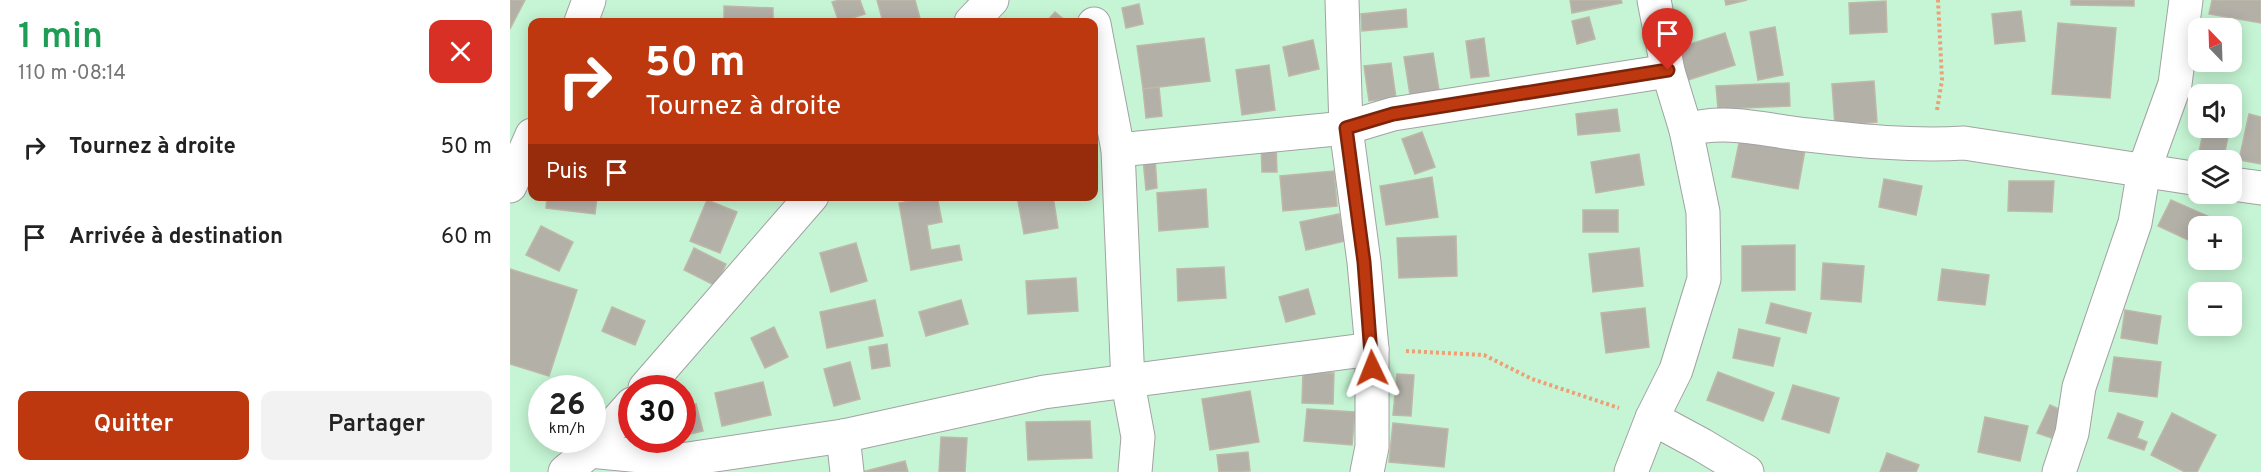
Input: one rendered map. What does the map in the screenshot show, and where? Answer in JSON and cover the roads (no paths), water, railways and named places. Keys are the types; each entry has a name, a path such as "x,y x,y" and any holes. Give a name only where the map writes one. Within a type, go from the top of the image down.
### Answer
{"street":[{"path":"582,18 589,0"},
{"path":"975,18 992,0"},
{"path":"1089,0 1092,18"},
{"path":"1342,0 1346,128 1363,251 1372,349 1372,447 1367,472"},
{"path":"1631,472 1652,418 1676,370 1704,279 1703,212 1686,130 1668,70 1654,0"},
{"path":"2059,472 2072,433 2079,387 2135,223 2144,171 2175,84 2186,0"},
{"path":"1098,48 1118,150 1128,382 1138,437 1136,472"},
{"path":"1118,150 1346,128 1393,114 1668,70"},
{"path":"1686,130 1706,124 1759,127 1806,135 1931,145 1964,143 2188,177"},
{"path":"510,186 528,144"},
{"path":"2242,185 2261,188"},
{"path":"656,375 808,201"},
{"path":"606,452 681,459 843,436 1044,393 1261,362 1372,349"},
{"path":"1652,418 1747,472"},
{"path":"606,433 618,420"},
{"path":"843,436 847,472"},
{"path":"565,472 588,453"}]}
